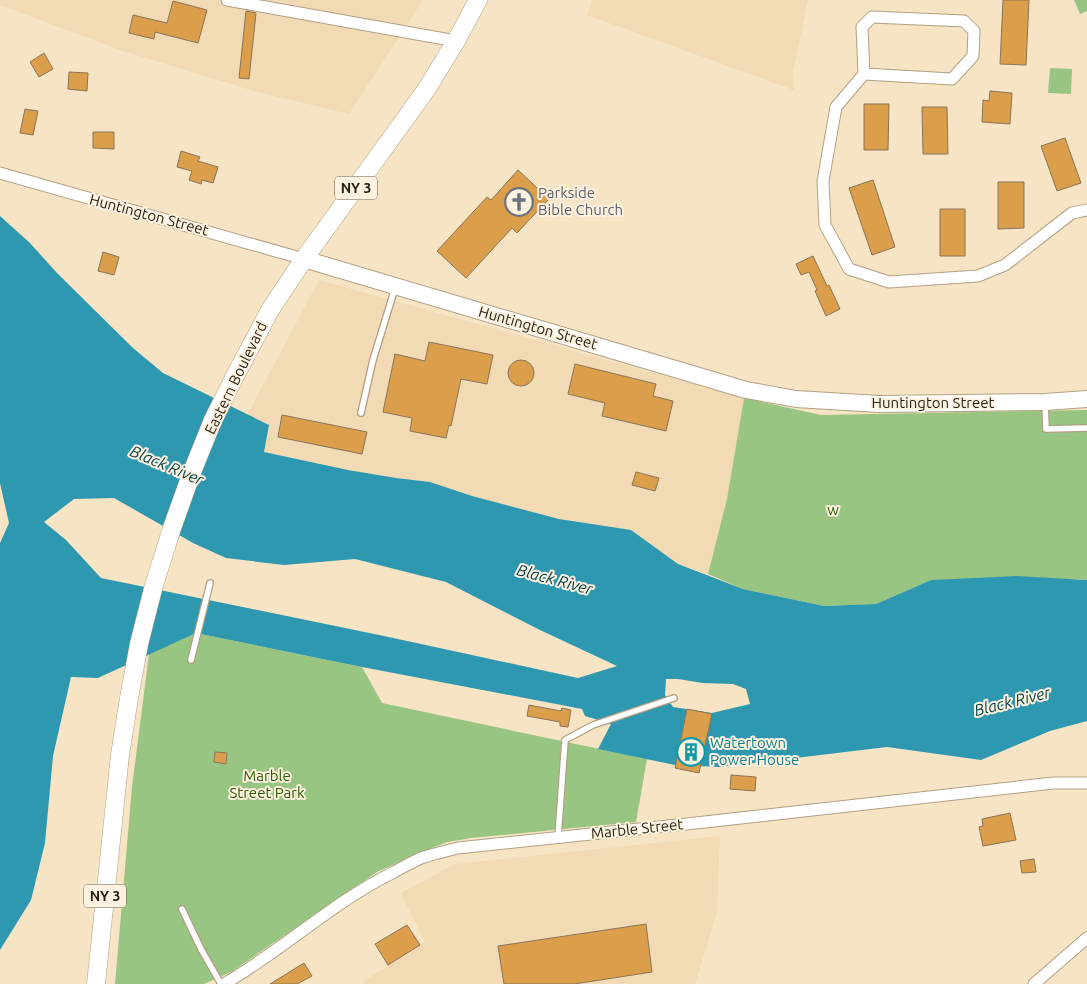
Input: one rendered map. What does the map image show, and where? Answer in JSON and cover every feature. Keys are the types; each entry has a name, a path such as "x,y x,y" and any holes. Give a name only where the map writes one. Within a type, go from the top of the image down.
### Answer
{"main road":[{"name":"Eastern Boulevard","path":"96,984 121,747 139,644 154,585 192,472 213,420 270,310 304,259 426,90 478,0"}],"street":[{"path":"226,0 456,41"},
{"path":"864,74 952,79 973,56 974,31 964,20 872,17 862,27 864,74 836,107 822,180 825,225 849,269 889,282 978,276 1005,265 1072,213 1087,210"},
{"name":"Huntington Street","path":"0,173 304,259 746,390 796,399 879,404 1045,402 1087,399"},
{"name":"Marble Street","path":"222,984 246,971 333,908 380,879 435,853 458,848 1053,783 1087,783"},
{"path":"1034,984 1087,938"}],"lane":[{"path":"361,414 373,360 395,286"},
{"path":"1045,402 1046,429 1087,428"},
{"path":"191,660 210,583"},
{"path":"558,837 565,740 593,725 674,698"},
{"path":"182,910 201,949 222,984"}],"shaded area":[{"path":"0,0 423,0 349,114 254,91 123,51 0,5"},
{"path":"592,0 808,0 793,71 794,90 587,15"},
{"path":"319,280 744,398 727,499 708,574 678,564 631,530 559,519 472,496 264,452 247,415"},
{"path":"720,836 717,912 695,984 364,984 363,982 425,942 401,893 455,864"}],"green space":[{"path":"1074,0 1087,0 1087,11 1080,14"},
{"path":"1050,68 1072,69 1071,94 1048,93"},
{"name":"w","path":"744,398 821,415 1087,410 1087,580 931,580 876,604 824,606 743,589 708,574 727,499"},
{"name":"Marble Street Park","path":"196,633 362,667 382,703 647,759 636,822 447,842 377,872 231,972 204,984 115,984 132,787 149,654"}],"water":[{"name":"Black River","path":"0,216 30,243 57,273 133,348 163,373 269,425 264,452 348,470 430,482 472,496 559,519 631,530 678,564 743,589 824,606 876,604 931,580 1017,576 1087,580 1087,721 1050,731 981,760 887,747 719,767 675,765 598,749 611,724 585,716 582,709 196,633 98,678 71,677 53,756 45,843 31,900 0,950 0,543 9,523 0,483","holes":["114,498 193,543 226,558 284,565 355,559 446,582 540,630 617,666 578,678 101,578 66,540 44,522 74,499","666,679 733,684 746,689 750,704 712,713 673,707 665,695"]}],"building":[{"path":"1003,0 1029,0 1026,65 1000,64"},
{"path":"173,1 207,10 198,43 155,32 154,39 129,33 133,15 167,23"},
{"path":"246,11 256,13 249,79 239,78"},
{"path":"44,53 53,69 39,77 30,62"},
{"path":"69,72 88,73 87,91 68,89"},
{"path":"990,91 1012,93 1010,124 982,122 983,100 989,101"},
{"path":"864,104 889,104 888,150 864,150"},
{"path":"922,107 947,107 948,154 923,154"},
{"path":"25,109 38,111 33,135 20,133"},
{"path":"93,132 114,132 114,149 93,148"},
{"path":"1065,138 1081,183 1057,191 1041,146"},
{"path":"181,151 200,157 198,161 218,167 213,183 202,180 201,184 189,180 192,171 177,167"},
{"path":"518,170 549,199 517,233 512,228 466,278 437,251 487,197 491,200"},
{"path":"873,180 895,247 872,255 849,188"},
{"path":"998,182 1024,182 1024,228 998,229"},
{"path":"940,209 965,209 965,256 940,256"},
{"path":"103,252 119,257 114,275 98,271"},
{"path":"813,256 840,309 826,316 809,272 801,275 796,264"},
{"path":"429,342 493,355 487,384 461,379 451,426 449,425 446,438 410,431 412,418 383,412 395,354 425,361"},
{"path":"521,360 530,364 534,373 530,382 521,386 512,382 508,373 512,364"},
{"path":"575,364 656,384 653,396 673,401 666,431 602,416 605,403 568,394"},
{"path":"282,415 367,432 362,454 278,437"},
{"path":"636,472 659,478 655,491 632,485"},
{"path":"529,705 561,711 562,708 571,710 568,727 560,726 560,722 527,716"},
{"name":"Watertown Power House","path":"687,709 712,714 699,773 675,768"},
{"path":"215,752 227,753 226,764 214,762"},
{"path":"731,775 756,777 755,791 730,789"},
{"path":"1010,813 1016,840 983,846 979,827 983,826 982,819"},
{"path":"1034,859 1036,872 1022,873 1020,861"},
{"path":"646,924 652,972 574,984 504,984 498,946"},
{"path":"407,925 420,945 388,965 375,944"},
{"path":"304,963 312,976 297,984 270,984"}],"place":[{"name":"Parkside Bible Church","path":"519,202"},
{"name":"Watertown Power House","path":"691,752"}]}
